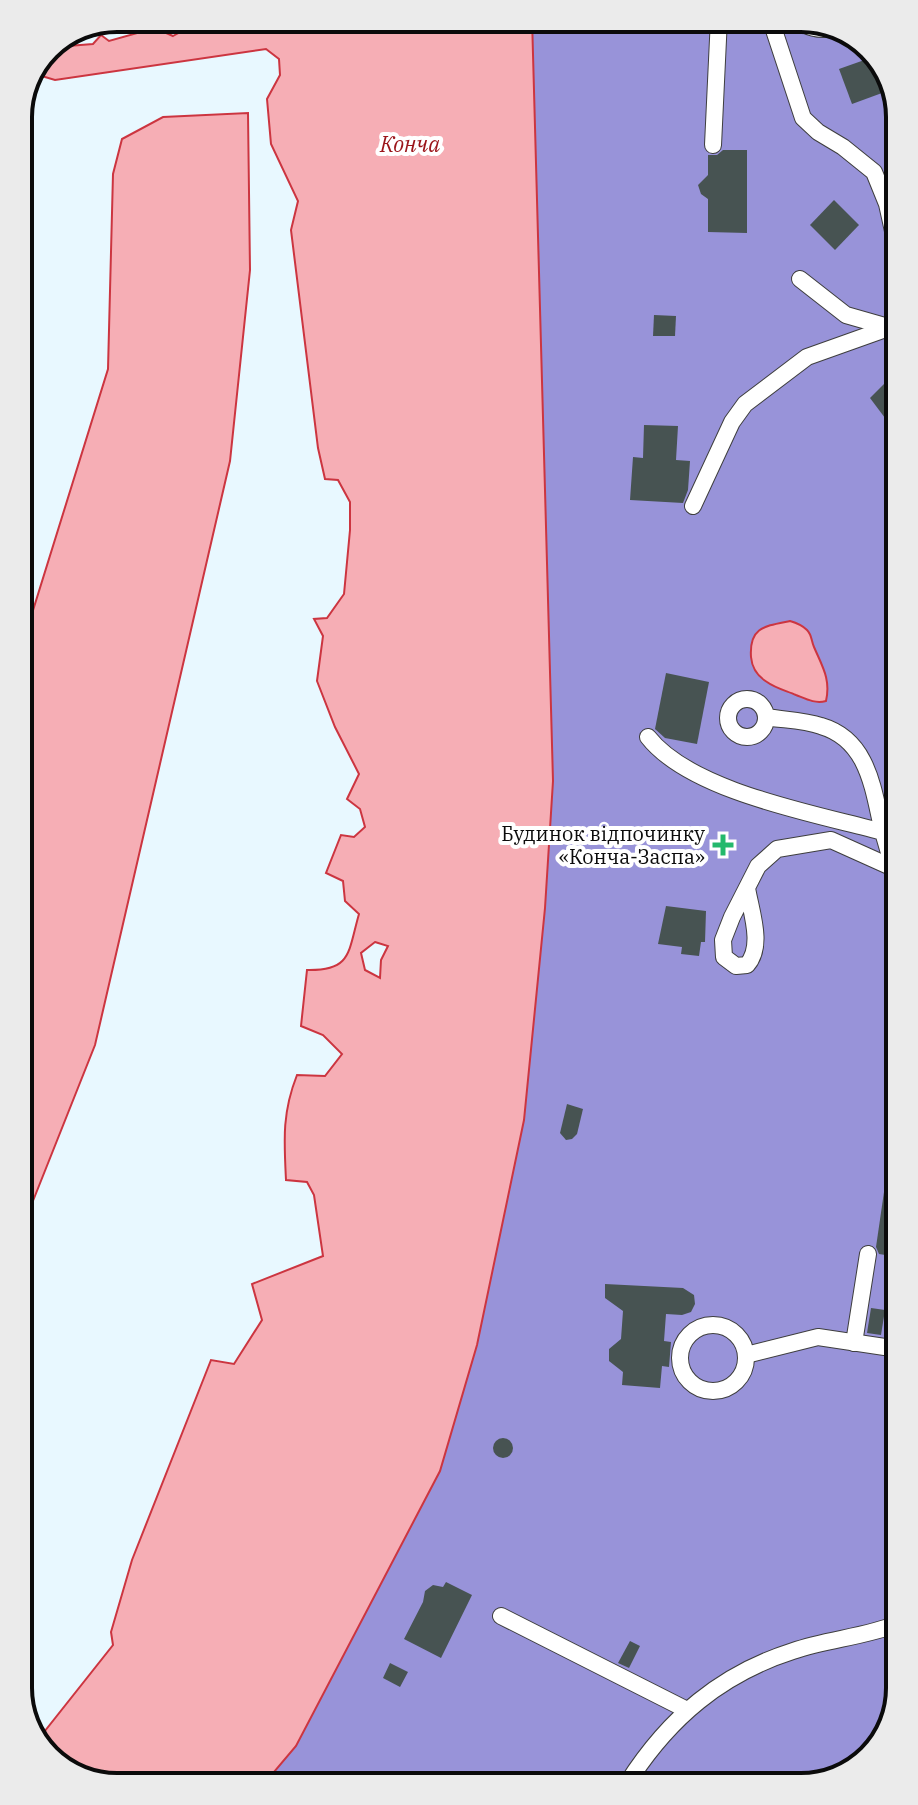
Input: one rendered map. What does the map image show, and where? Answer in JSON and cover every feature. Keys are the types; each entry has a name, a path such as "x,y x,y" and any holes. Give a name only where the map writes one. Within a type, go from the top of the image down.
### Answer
{"lane":[{"path":"713,145 718,32"},
{"path":"775,32 803,118 874,172 886,202"},
{"path":"800,279 846,315 886,325"},
{"path":"693,506 732,422 745,404 807,357 886,329"},
{"path":"766,717 821,725 846,737 867,763 886,843"},
{"path":"648,737 657,747 702,777 743,795 883,832"},
{"path":"747,888 758,866 777,849 802,843 831,840 886,868"},
{"path":"854,1343 868,1254"},
{"path":"714,1324 734,1332 741,1340 746,1355 743,1372 737,1381 717,1391 705,1390 686,1378 679,1357 681,1347 694,1330 714,1324"},
{"path":"746,1355 818,1337 886,1347"},
{"path":"501,1616 687,1710"},
{"path":"634,1773 645,1756 687,1710 738,1672 795,1650 886,1628"}],"shaded area":[{"name":"Будинок відпочинку «Конча-Заспа»","path":"532,32 806,32 828,37 848,46 868,65 879,85 886,117 886,1688 881,1715 872,1735 853,1755 833,1766 801,1773 273,1773 296,1746 440,1471 477,1345 524,1120 545,908 553,781"}],"water":[{"name":"Конча","path":"141,32 164,32 173,36 180,32 532,32 553,781 545,908 524,1120 477,1345 440,1471 296,1746 273,1773 112,1773 95,1770 65,1755 44,1732 113,1645 111,1632 132,1560 211,1360 234,1364 262,1320 252,1284 323,1256 314,1195 307,1182 286,1180 285,1127 297,1075 325,1076 342,1054 323,1035 301,1026 307,970 333,967 346,957 359,914 345,901 343,881 326,873 341,835 354,837 365,827 360,809 347,799 359,774 335,727 317,681 323,636 314,619 327,618 344,594 350,502 338,480 325,479 318,448 291,230 298,201 271,144 267,99 280,75 279,59 266,49 55,80 43,76 57,57 70,46 93,44 101,35 109,41","holes":["375,942 388,946 381,960 380,978 365,970 361,953"]},
{"path":"248,113 250,270 230,461 95,1045 32,1203 32,614 108,369 113,174 122,139 163,117"},
{"path":"790,621 801,625 810,634 827,679 826,701 811,701 777,688 760,677 754,668 751,647 756,634 766,627"}],"building":[{"path":"864,60 875,75 882,93 852,104 839,69"},
{"path":"723,150 747,150 747,233 708,232 708,199 701,194 698,185 708,175 708,155 717,155"},
{"path":"834,200 859,225 835,250 810,225"},
{"path":"654,315 676,316 675,336 653,336"},
{"path":"886,382 886,419 870,398"},
{"path":"644,425 678,426 676,460 690,461 688,490 683,503 630,500 633,457 643,458"},
{"path":"666,673 709,682 697,744 665,738 655,729"},
{"path":"666,906 706,911 705,942 701,942 699,956 681,954 682,947 658,944"},
{"path":"567,1104 583,1109 577,1134 566,1140 560,1133"},
{"path":"886,1192 886,1255 879,1254 876,1247"},
{"path":"605,1284 683,1288 694,1295 695,1304 691,1312 666,1314 664,1341 671,1342 669,1367 662,1366 660,1388 622,1385 623,1372 609,1361 609,1349 621,1339 623,1311 605,1298"},
{"path":"871,1308 885,1310 881,1335 867,1333"},
{"path":"503,1438 510,1441 513,1448 510,1455 503,1458 496,1455 493,1448 496,1441"},
{"path":"446,1582 472,1595 441,1658 404,1639 423,1602 425,1591 433,1585 443,1587"},
{"path":"630,1641 640,1646 629,1668 618,1663"},
{"path":"390,1663 408,1672 400,1687 383,1678"}],"place":[{"name":"Будинок відпочинку «Конча-Заспа»","path":"723,845"}]}
